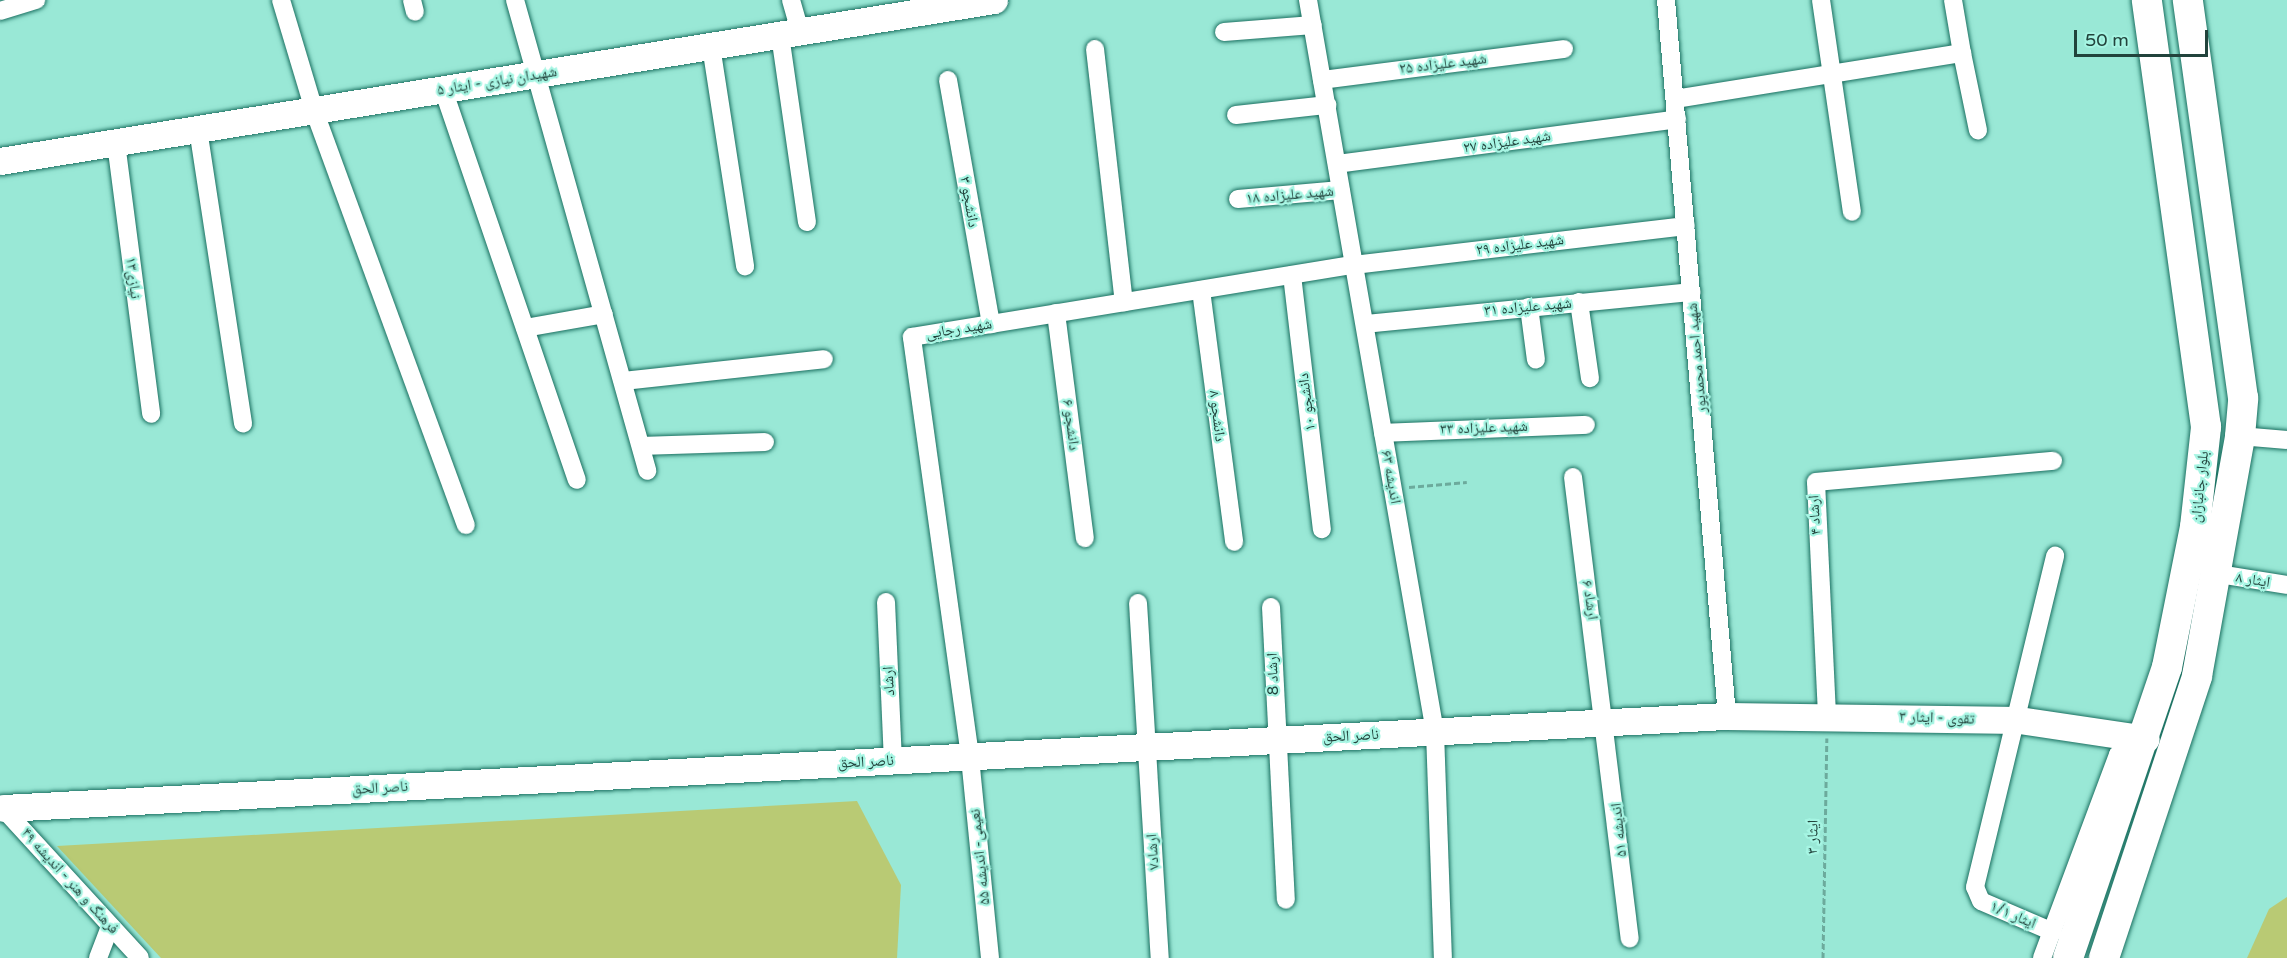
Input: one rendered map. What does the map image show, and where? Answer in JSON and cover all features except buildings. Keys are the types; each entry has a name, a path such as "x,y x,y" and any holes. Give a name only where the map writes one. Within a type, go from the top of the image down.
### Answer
{"main road":[{"name":"بلوار جانبازان","path":"2068,958 2146,739 2167,667 2193,539 2206,427 2147,0"},
{"name":"بلوار جانبازان","path":"2104,958 2197,676 2219,574 2240,436 2243,398 2188,0"}],"street":[{"path":"0,11 36,0"},
{"path":"281,0 314,110 466,525"},
{"path":"515,0 538,74 647,471"},
{"path":"791,0 790,33 807,222"},
{"name":"شهیدان نیازی - ایثار ۵","path":"0,161 963,3 994,0"},
{"name":"اندیشه ۶۳","path":"1308,0 1435,732 1443,958"},
{"name":"شهید احمد محمدپور","path":"1666,0 1727,716"},
{"path":"1821,0 1834,74 1852,212"},
{"path":"1953,0 1978,130"},
{"path":"1224,32 1313,25"},
{"path":"711,46 745,266"},
{"path":"1095,49 1124,302"},
{"name":"شهید علیزاده ۲۵","path":"1322,80 1564,49"},
{"path":"1675,99 1962,53"},
{"name":"دانشجو ۳","path":"948,81 991,324"},
{"path":"442,89 577,480"},
{"path":"1236,115 1327,105"},
{"name":"شهید علیزاده ۲۷","path":"1337,164 1677,119"},
{"path":"198,129 243,424"},
{"name":"نیازی۱۳","path":"116,143 151,414"},
{"name":"شهید علیزاده ۱۸","path":"1238,200 1341,190"},
{"name":"شهید علیزاده ۲۹","path":"1354,265 1686,226"},
{"name":"شهید رجایی","path":"970,756 910,348 912,337 1354,265"},
{"name":"دانشجو ۱۰","path":"1292,275 1322,529"},
{"name":"دانشجو ۸","path":"1201,290 1234,542"},
{"name":"شهید علیزاده ۳۱","path":"1365,324 1691,292"},
{"path":"1579,302 1590,378"},
{"path":"1529,307 1536,360"},
{"name":"دانشجو ۶","path":"1056,313 1085,538"},
{"path":"525,328 604,314"},
{"path":"623,381 824,359"},
{"name":"شهید علیزاده ۳۳","path":"1383,433 1586,425"},
{"path":"2240,436 2287,440"},
{"path":"641,447 765,442"},
{"name":"ارشاد ۴","path":"1827,715 1816,482 2053,461"},
{"name":"ارشاد ۶","path":"1573,477 1608,722"},
{"path":"2019,720 2055,556"},
{"name":"ایثار ۸","path":"2219,574 2287,585"},
{"name":"ارشاد","path":"886,602 893,760"},
{"name":"ارشاد۷","path":"1138,603 1160,958"},
{"name":"ارشاد 8","path":"1271,607 1275,740 1286,900"},
{"name":"تقوی - ایثار ۳","path":"1727,716 1827,715 2019,720 2146,739"},
{"name":"ناصر الحق","path":"2,806 1727,716"},
{"name":"ایثار ۱/۱","path":"2019,720 1976,896 2053,932"},
{"name":"اندیشه ۵۱","path":"1608,722 1630,938"},
{"path":"2042,958 2118,755 2146,739"},
{"name":"نعیمی- اندیشه ۵۵","path":"970,756 990,958"},
{"name":"فرهنگ و هنر - اندیشه ۴۹","path":"2,806 140,958"},
{"path":"98,958 110,926"}],"path":[{"path":"1393,488 1467,482"},
{"name":"ایثار ۳","path":"1823,958 1827,715"}],"green space":[{"path":"857,801 901,885 897,958 161,958 57,846"},
{"path":"2287,897 2287,958 2247,958 2269,909"}]}
